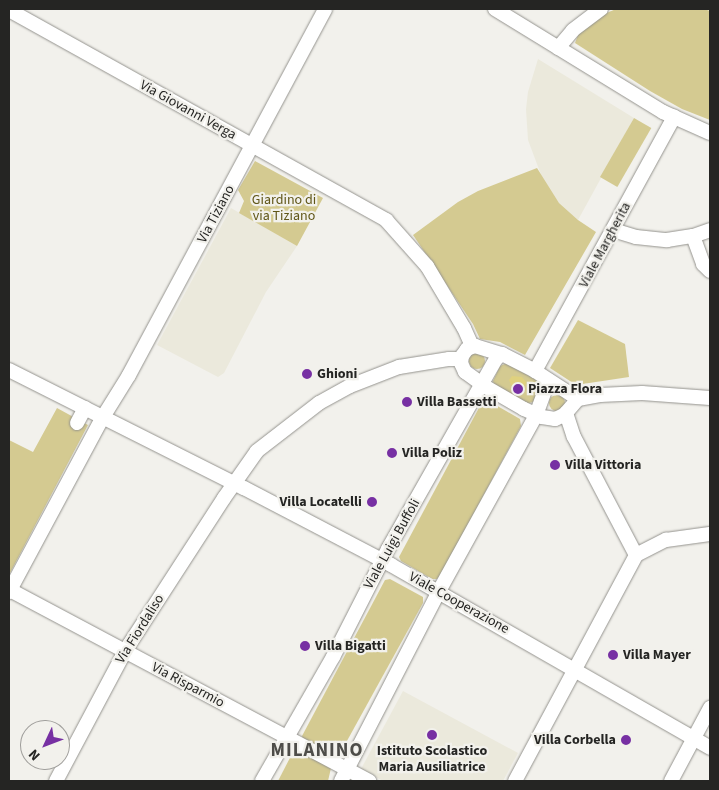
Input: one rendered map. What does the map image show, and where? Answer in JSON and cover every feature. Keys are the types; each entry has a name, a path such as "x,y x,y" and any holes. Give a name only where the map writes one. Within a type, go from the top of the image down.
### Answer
{"street":[{"name":"Via Tiziano","path":"9,591 103,417 129,374 325,9"},
{"path":"495,9 674,118 710,133"},
{"path":"558,48 573,30 601,9"},
{"name":"Via Giovanni Verga","path":"9,10 386,220 427,266 477,347"},
{"name":"Viale Margherita","path":"535,371 674,118"},
{"path":"613,230 652,240 693,236 710,230"},
{"path":"693,236 703,264 710,271"},
{"path":"578,399 535,371 502,354 477,347 465,351 461,359 465,372 482,384 536,415 555,419 566,413 578,399 600,395 642,393 710,398"},
{"name":"Viale Luigi Buffoli","path":"262,781 332,658 382,560 496,359 502,354"},
{"name":"Via Fiordaliso","path":"56,781 124,651 257,451 319,403 350,386 399,367 446,359 461,359"},
{"name":"Viale Cooperazione","path":"9,370 235,483 382,560 710,748"},
{"path":"345,775 439,591 536,415 549,380"},
{"path":"77,423 85,408"},
{"path":"566,413 574,437 636,555"},
{"path":"515,781 636,555 666,540 710,534"},
{"name":"Via Risparmio","path":"9,591 286,737"},
{"path":"671,781 710,708"},
{"path":"286,737 345,775 369,781"}],"shaded area":[{"path":"538,59 634,118 578,220 559,203 543,180 528,140 526,109 528,92"},
{"path":"231,208 297,246 266,292 224,373 218,377 157,345"},
{"path":"512,376 522,377 526,382 524,389 519,390 511,385 509,380"},
{"name":"Istituto Scolastico Maria Ausiliatrice","path":"403,691 518,753 503,781 383,781 361,769"}],"green space":[{"path":"616,9 704,9 710,11 710,120 682,109 650,91 575,43 578,35 602,15"},
{"path":"634,118 651,128 617,187 600,177"},
{"name":"Giardino di via Tiziano","path":"255,161 323,198 297,246 239,213 244,201 238,190"},
{"path":"537,168 559,203 578,220 596,232 525,355 500,342 480,339 473,324 413,235 458,202 478,191"},
{"path":"578,320 625,344 629,377 576,385 550,368"},
{"path":"474,353 480,353 485,358 483,367 474,369 469,364 469,358"},
{"path":"507,363 541,383 542,387 533,402 525,404 494,385 493,381 500,366"},
{"path":"554,395 560,395 565,400 563,409 554,411 549,406 549,400"},
{"path":"487,400 520,419 521,426 440,576 437,579 432,579 401,561 399,557 481,404"},
{"path":"57,408 88,425 9,575 9,440 33,452"},
{"path":"390,579 423,597 423,603 337,759 303,741 302,736 385,580"},
{"path":"298,750 331,768 328,781 278,781 293,752"}],"place":[{"name":"Ghioni","path":"307,374"},
{"name":"Piazza Flora","path":"518,389"},
{"name":"Villa Bassetti","path":"407,402"},
{"name":"Villa Poliz","path":"392,453"},
{"name":"Villa Vittoria","path":"555,465"},
{"name":"Villa Locatelli","path":"372,502"},
{"name":"Villa Bigatti","path":"305,646"},
{"name":"Villa Mayer","path":"613,655"},
{"name":"Istituto Scolastico Maria Ausiliatrice","path":"432,735"},
{"name":"Villa Corbella","path":"626,740"}],"district":[{"name":"MILANINO","path":"317,751"}]}
